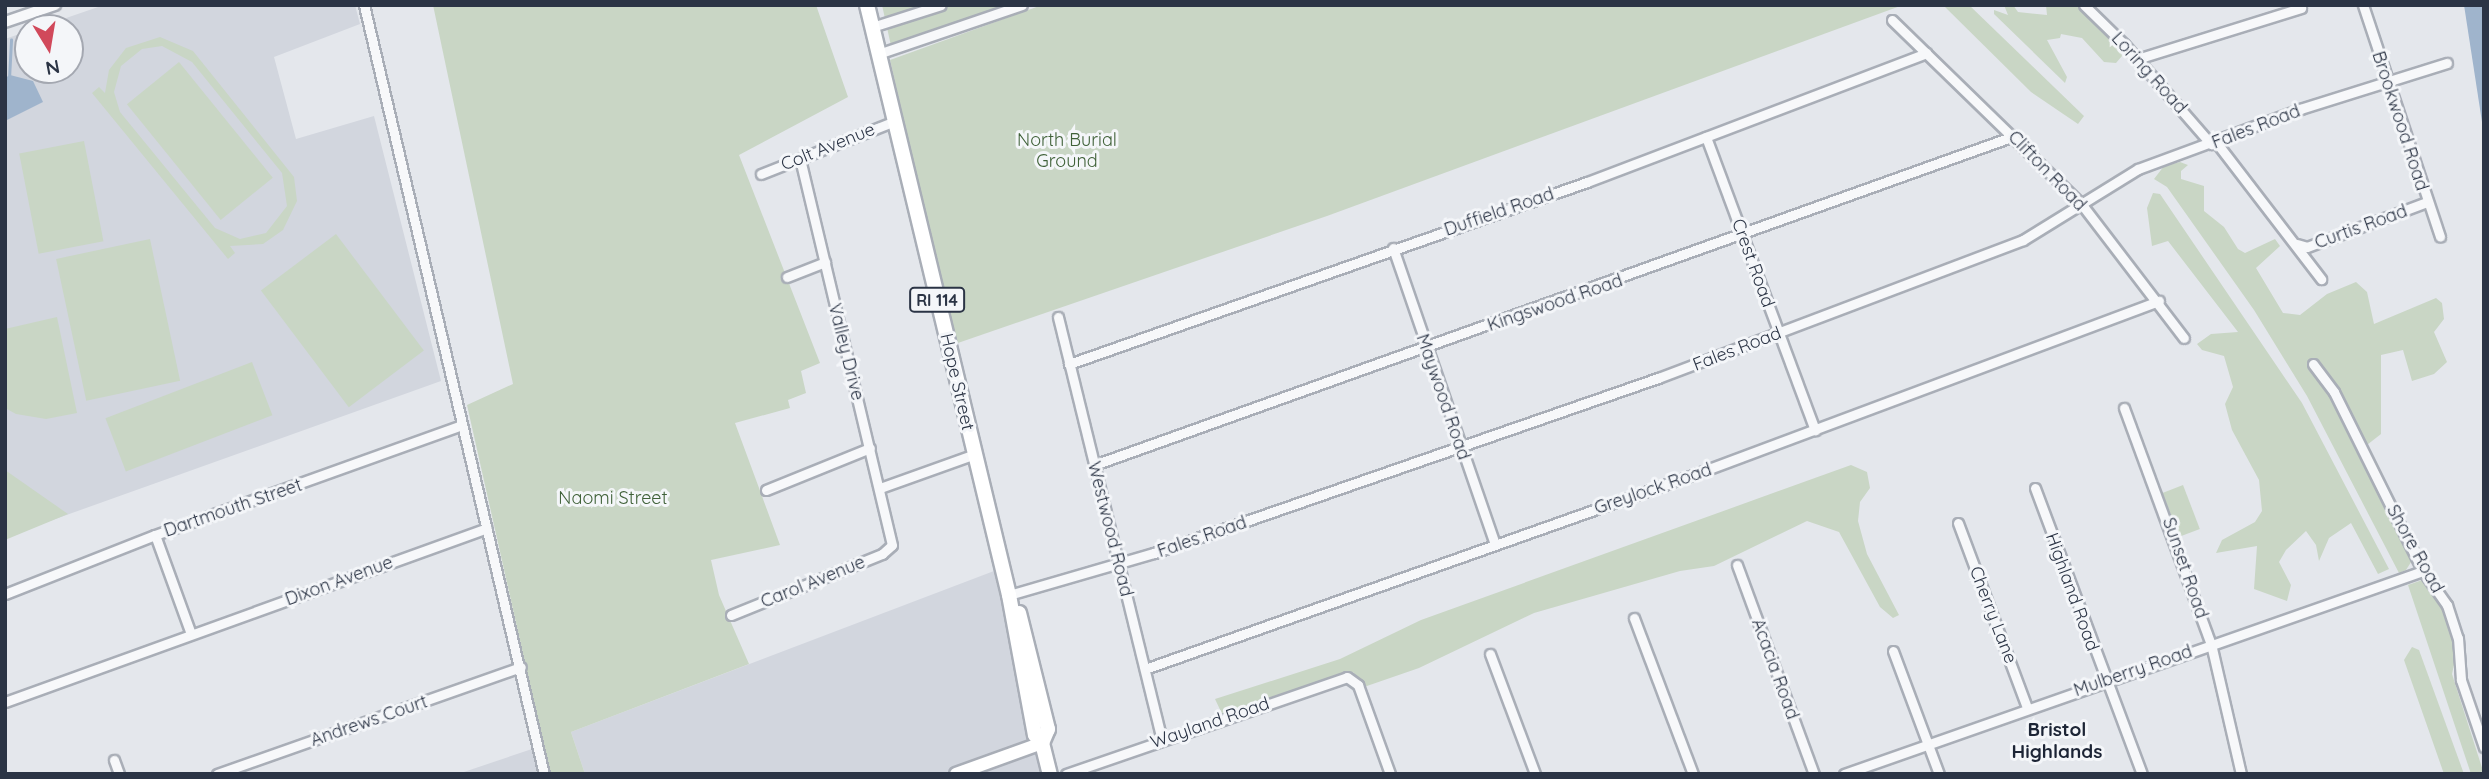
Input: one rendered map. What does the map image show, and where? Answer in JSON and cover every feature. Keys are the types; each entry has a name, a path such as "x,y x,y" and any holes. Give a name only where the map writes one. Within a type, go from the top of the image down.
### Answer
{"main road":[{"name":"Hope Street","path":"867,5 1009,595 1016,604 1048,729 1042,743 1050,774"},
{"path":"956,774 1042,743"}],"street":[{"path":"5,22 55,5"},
{"path":"364,5 544,774"},
{"path":"872,27 941,5"},
{"path":"878,54 1022,5"},
{"name":"Loring Road","path":"2084,5 2214,143 2276,226 2296,244 2320,279"},
{"name":"Brookwood Road","path":"2363,5 2440,237"},
{"path":"2137,59 2301,8"},
{"name":"Clifton Road","path":"1892,20 2083,206 2184,338"},
{"name":"Duffield Road","path":"1069,364 1706,137 1926,53"},
{"name":"Fales Road","path":"1009,595 1119,565 1779,333 2009,246 2083,206 2138,169 2387,81 2447,63"},
{"name":"Colt Avenue","path":"761,174 895,121"},
{"name":"Kingswood Road","path":"1094,464 1743,235 2014,136"},
{"name":"Crest Road","path":"1706,137 1815,430"},
{"name":"Valley Drive","path":"800,160 892,545"},
{"name":"Curtis Road","path":"2296,244 2307,247 2427,202"},
{"name":"Maywood Road","path":"1393,248 1495,544"},
{"path":"787,277 825,262"},
{"name":"Greylock Road","path":"1145,669 1815,430 2158,301"},
{"name":"Westwood Road","path":"1058,317 1162,740"},
{"name":"Shore Road","path":"2313,364 2334,392 2423,571 2447,605 2458,638 2461,680 2484,747"},
{"name":"Sunset Road","path":"2124,408 2211,644 2241,774"},
{"name":"Dartmouth Street","path":"5,594 155,535 462,425"},
{"path":"766,490 870,448"},
{"path":"880,488 975,454"},
{"name":"Highland Road","path":"2035,488 2142,774"},
{"name":"Cherry Lane","path":"1958,523 2027,708"},
{"name":"Dixon Avenue","path":"5,702 486,528"},
{"path":"155,535 191,634"},
{"name":"Carol Avenue","path":"732,615 882,554 892,545"},
{"name":"Acacia Road","path":"1737,565 1814,774"},
{"name":"Mulberry Road","path":"1844,774 2105,680 2423,571"},
{"path":"1634,618 1693,774"},
{"path":"1893,651 1939,774"},
{"path":"1490,654 1535,774"},
{"name":"Andrews Court","path":"217,774 521,667"},
{"name":"Wayland Road","path":"1066,774 1329,682 1354,679 1390,774"},
{"path":"114,760 119,774"}],"shaded area":[{"path":"104,5 355,5 360,24 274,57 296,139 374,116 441,381 5,537 5,39 14,36 14,84 84,84 84,14 78,14"},
{"path":"994,571 1040,774 585,774 571,732"},
{"path":"532,749 538,774 458,774"}],"green space":[{"name":"Naomi Street","path":"433,5 816,5 848,97 739,155 820,363 801,371 806,393 788,400 790,408 735,423 780,545 711,560 719,595 749,664 571,732 585,774 550,774 467,405 513,384"},
{"path":"882,5 1023,5 893,55"},
{"name":"North Burial Ground","path":"1042,5 1903,5 1327,216 955,344 890,60"},
{"path":"1943,5 1969,5 2084,116 2078,124 2031,92"},
{"path":"2004,5 2013,5 2018,12 2047,15 2046,5 2077,5 2120,48 2122,56 2116,63 2104,62 2082,38 2061,34 2060,38 2047,40 2067,77 2065,83 1994,14 1994,10 2008,15"},
{"path":"160,37 193,51 294,177 297,201 283,230 263,244 230,246 235,253 228,259 92,93 99,87 105,93 109,70 126,48","holes":["162,46 192,62 282,173 287,206 266,233 240,239 215,228 120,112 114,92 121,66 142,49"]},
{"path":"179,62 273,178 221,220 127,104"},
{"path":"84,141 103,241 39,254 19,154"},
{"path":"2180,162 2188,165 2181,171 2181,179 2204,186 2204,211 2224,227 2238,249 2245,253 2275,239 2280,246 2256,268 2283,313 2300,315 2327,294 2356,282 2367,292 2374,324 2436,298 2442,303 2444,319 2434,332 2447,362 2434,374 2412,381 2403,350 2381,355 2381,434 2358,452 2408,543 2413,559 2406,570 2399,573 2307,396 2254,310 2167,187 2154,179 2164,166"},
{"path":"2153,193 2160,194 2302,403 2389,569 2378,574 2351,523 2329,538 2319,561 2316,545 2306,531 2286,550 2279,562 2291,585 2287,601 2254,589 2257,546 2216,553 2222,540 2255,522 2262,511 2259,480 2232,430 2225,404 2233,387 2224,356 2202,350 2197,344 2211,334 2238,332 2168,241 2152,246 2147,208"},
{"path":"336,234 424,351 349,407 261,291"},
{"path":"150,239 180,381 86,401 56,259"},
{"path":"57,317 77,413 46,419 16,414 5,408 5,329"},
{"path":"252,362 272,415 126,471 105,418"},
{"path":"1851,465 1867,472 1870,488 1860,502 1858,521 1867,554 1899,615 1893,618 1880,607 1839,532 1807,521 1714,566 1680,571 1534,613 1419,668 1364,687 1353,672 1223,716 1215,699 1340,659 1421,620"},
{"path":"5,470 68,514 5,540"},
{"path":"2183,485 2200,529 2179,537 2162,493"},
{"path":"2425,579 2448,621 2456,656 2452,674 2484,774 2471,774 2408,585"},
{"path":"2412,647 2419,650 2464,774 2444,774 2404,660"}],"water":[{"path":"2464,5 2484,5 2484,135"},
{"path":"14,76 14,84 34,84 43,102 5,121 5,78"}],"waterway":[{"path":"9,79 11,40"}],"district":[{"name":"Bristol Highlands","path":"2057,741"}]}
